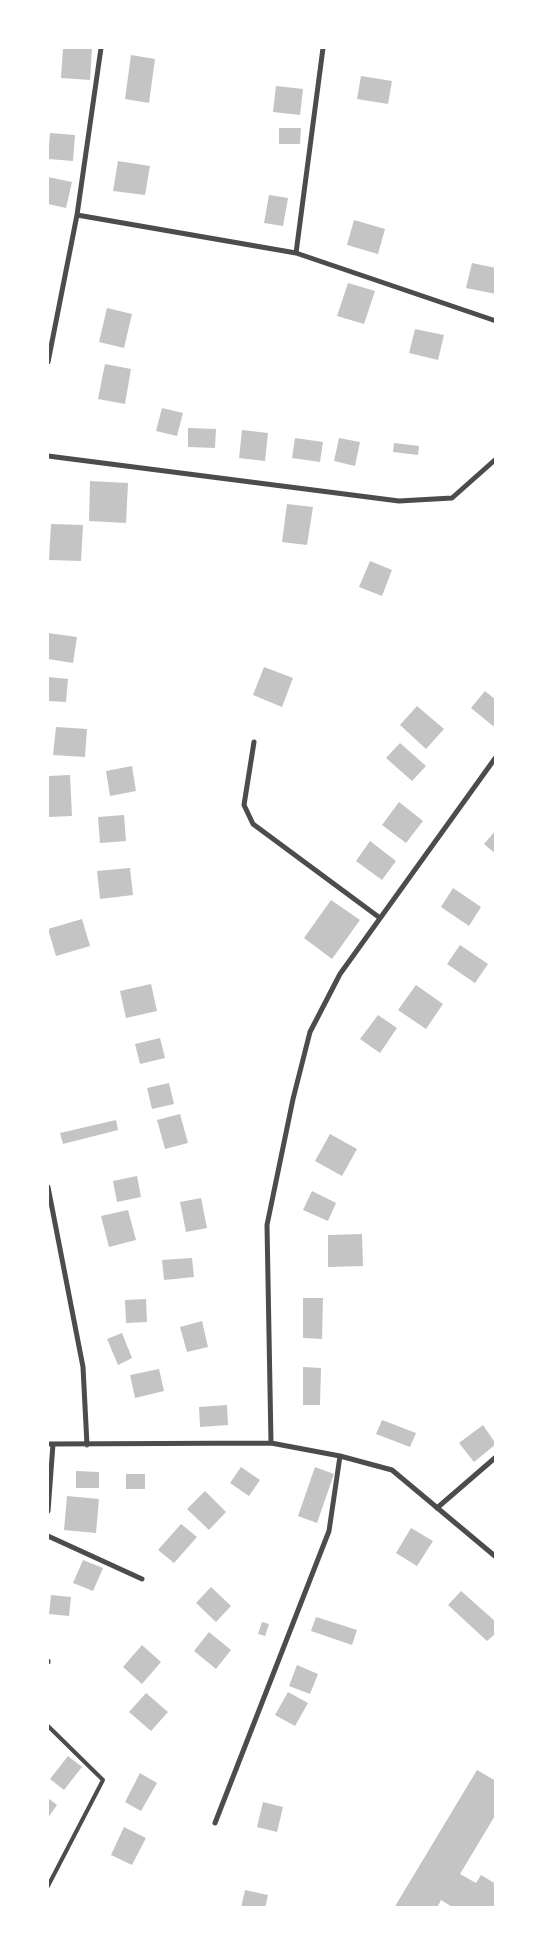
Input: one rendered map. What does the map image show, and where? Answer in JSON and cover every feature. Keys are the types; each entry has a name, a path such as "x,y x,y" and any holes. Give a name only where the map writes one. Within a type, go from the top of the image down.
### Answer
{"street":[{"path":"48,362 77,215 101,48"},
{"path":"296,253 323,48"},
{"path":"77,215 296,253 496,321"},
{"path":"48,456 399,501 452,498 496,459"},
{"path":"254,742 244,805 253,824 380,918"},
{"path":"270,1443 267,1225 310,1032 340,974 496,757"},
{"path":"48,1187 50,1208 83,1367 87,1445"},
{"path":"48,1512 50,1444 270,1443 340,1456 392,1470 496,1557"},
{"path":"215,1823 329,1530 340,1456"},
{"path":"438,1508 496,1457"},
{"path":"48,1536 142,1579"}],"lane":[{"path":"48,1726 103,1780 48,1886"}],"building":[{"path":"63,48 92,49 90,80 61,78"},
{"path":"131,55 155,59 149,103 125,99"},
{"path":"361,76 392,81 388,104 357,99"},
{"path":"276,86 303,89 300,115 273,112"},
{"path":"279,128 301,128 300,144 279,144"},
{"path":"50,133 75,135 73,161 48,159"},
{"path":"118,161 150,166 145,195 113,191"},
{"path":"48,177 72,182 66,208 48,204"},
{"path":"269,195 288,198 283,226 264,223"},
{"path":"354,220 385,229 378,254 347,245"},
{"path":"472,263 496,268 496,294 466,288"},
{"path":"348,283 375,291 364,324 337,316"},
{"path":"107,308 132,314 124,348 99,342"},
{"path":"415,329 444,335 438,360 409,353"},
{"path":"105,364 131,369 125,404 98,399"},
{"path":"162,408 183,413 177,436 156,431"},
{"path":"188,428 216,429 215,448 188,447"},
{"path":"242,430 268,433 265,461 239,458"},
{"path":"295,438 323,442 320,462 292,458"},
{"path":"339,438 360,442 355,466 334,461"},
{"path":"394,443 419,446 418,455 393,452"},
{"path":"90,481 128,483 126,523 89,521"},
{"path":"287,504 313,507 307,545 282,542"},
{"path":"51,524 83,525 81,561 49,560"},
{"path":"370,561 392,570 382,596 359,587"},
{"path":"48,633 77,637 73,663 48,659"},
{"path":"264,667 293,678 282,707 253,695"},
{"path":"48,677 68,679 66,702 48,701"},
{"path":"485,691 496,700 496,724 493,726 471,708"},
{"path":"417,706 444,729 426,749 400,725"},
{"path":"56,727 87,729 85,757 53,755"},
{"path":"400,743 426,766 412,781 386,758"},
{"path":"132,766 136,791 110,796 106,771"},
{"path":"70,775 72,816 49,817 48,776"},
{"path":"399,802 423,821 406,843 382,825"},
{"path":"124,815 126,841 100,843 98,817"},
{"path":"496,830 496,854 484,844"},
{"path":"370,841 396,861 382,880 356,861"},
{"path":"130,868 133,895 100,899 97,871"},
{"path":"453,888 481,907 469,926 441,907"},
{"path":"331,900 360,920 332,959 304,938"},
{"path":"82,919 90,946 56,956 48,929"},
{"path":"460,945 488,964 475,983 447,964"},
{"path":"151,984 157,1011 126,1018 120,991"},
{"path":"416,985 443,1004 426,1029 398,1010"},
{"path":"378,1015 397,1028 380,1053 360,1039"},
{"path":"160,1038 165,1058 140,1064 135,1044"},
{"path":"169,1083 174,1104 152,1109 147,1088"},
{"path":"180,1114 188,1143 165,1149 157,1120"},
{"path":"116,1120 118,1130 63,1144 60,1133"},
{"path":"330,1134 357,1149 342,1176 315,1161"},
{"path":"137,1176 141,1197 117,1202 113,1181"},
{"path":"312,1191 336,1203 328,1221 303,1210"},
{"path":"201,1198 207,1228 186,1232 180,1202"},
{"path":"128,1210 136,1240 109,1247 101,1216"},
{"path":"362,1234 363,1266 328,1267 328,1235"},
{"path":"192,1258 194,1277 164,1280 162,1260"},
{"path":"303,1298 323,1298 322,1339 303,1338"},
{"path":"146,1299 147,1322 126,1323 125,1300"},
{"path":"202,1321 208,1347 187,1352 180,1327"},
{"path":"122,1333 132,1358 118,1365 107,1339"},
{"path":"303,1367 321,1368 320,1405 303,1405"},
{"path":"159,1369 164,1391 135,1398 130,1375"},
{"path":"227,1405 228,1425 200,1427 199,1407"},
{"path":"382,1420 416,1433 410,1447 376,1434"},
{"path":"483,1425 496,1444 474,1462 459,1443"},
{"path":"241,1467 260,1480 249,1496 230,1483"},
{"path":"315,1467 334,1474 317,1523 298,1516"},
{"path":"76,1471 99,1472 99,1488 76,1488"},
{"path":"126,1474 145,1474 145,1489 126,1489"},
{"path":"205,1491 226,1512 209,1530 187,1509"},
{"path":"67,1496 99,1499 96,1533 64,1530"},
{"path":"181,1524 197,1537 174,1563 158,1550"},
{"path":"411,1528 433,1541 417,1566 396,1553"},
{"path":"83,1560 103,1568 93,1591 73,1583"},
{"path":"211,1587 231,1606 216,1622 196,1603"},
{"path":"461,1591 496,1622 496,1633 487,1641 448,1605"},
{"path":"51,1595 71,1597 69,1616 49,1614"},
{"path":"316,1617 357,1630 352,1645 311,1631"},
{"path":"262,1622 269,1624 265,1636 258,1634"},
{"path":"209,1632 231,1650 216,1669 194,1651"},
{"path":"142,1645 161,1662 142,1684 123,1667"},
{"path":"297,1665 318,1674 310,1694 289,1686"},
{"path":"288,1692 308,1703 295,1726 275,1715"},
{"path":"146,1693 168,1712 151,1731 129,1712"},
{"path":"68,1756 82,1767 64,1790 50,1779"},
{"path":"477,1770 496,1781 496,1814 460,1874 476,1883 481,1875 496,1884 496,1908 454,1908 441,1900 437,1908 394,1908"},
{"path":"140,1773 157,1783 141,1811 125,1802"},
{"path":"48,1798 57,1805 48,1818"},
{"path":"263,1802 283,1807 277,1832 257,1827"},
{"path":"124,1827 146,1838 132,1865 111,1855"},
{"path":"245,1890 268,1895 265,1908 241,1908"}]}
